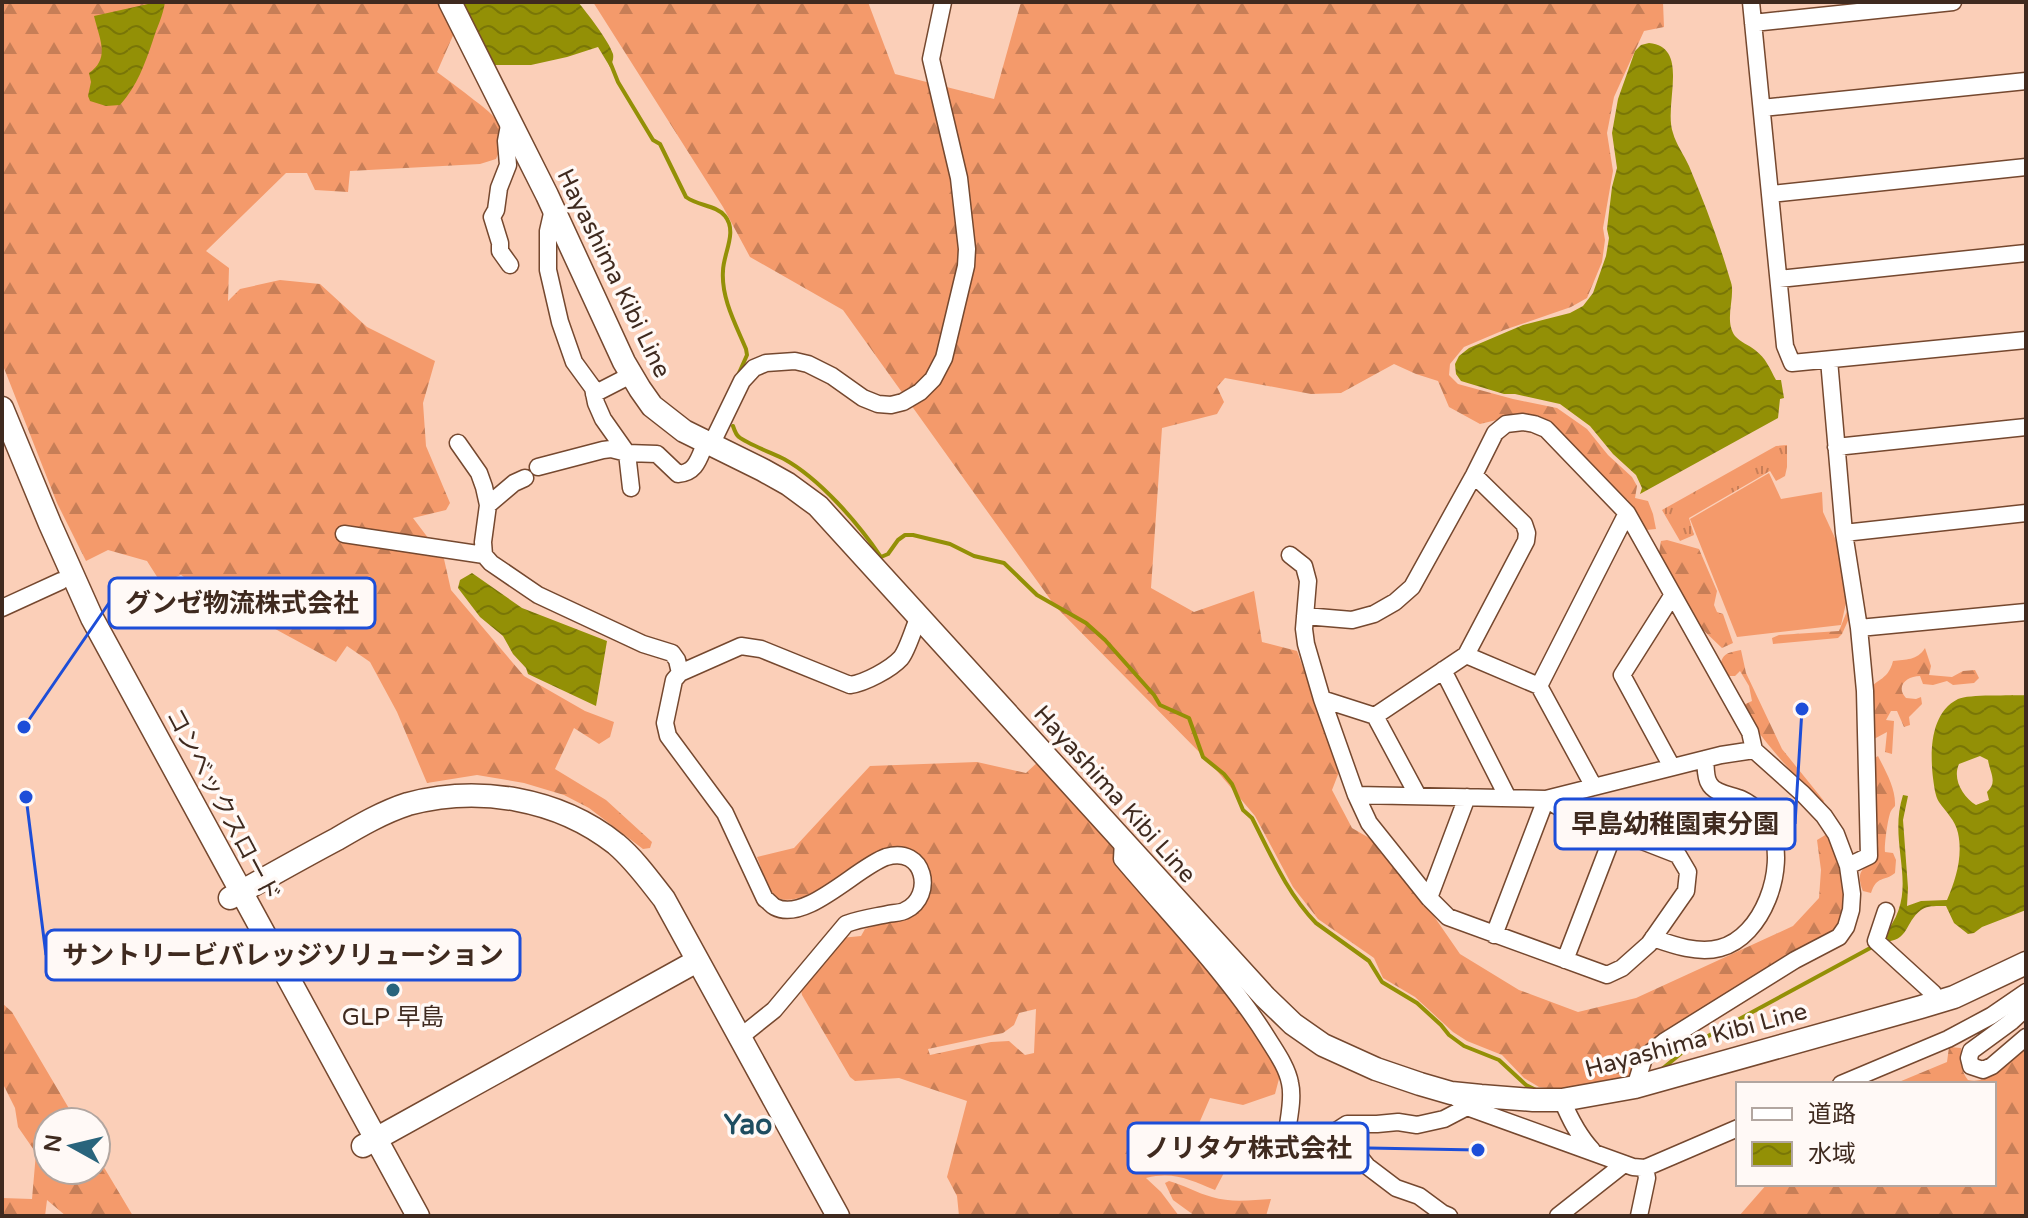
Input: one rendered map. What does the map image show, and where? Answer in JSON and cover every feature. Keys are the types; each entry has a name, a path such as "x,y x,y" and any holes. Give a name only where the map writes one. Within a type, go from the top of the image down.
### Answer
{"street":[{"name":"Hayashima Kibi Line","path":"450,2 553,209 607,327 631,375 652,406 684,431 788,484 818,506 1265,997 1307,1035 1323,1045 1459,1100 1562,1100 1635,1087 1938,1002 2026,963"},
{"path":"488,505 514,483 532,473 603,450 657,454 678,474 688,473 709,444 742,381 754,368 766,363 795,361 819,368 863,398 878,404 903,402 920,392 933,379 944,358 966,266 967,249 959,178 931,59 943,2"},
{"path":"1751,2 1785,346 1792,363 2026,340"},
{"path":"1753,23 1953,2"},
{"path":"1762,108 2026,81"},
{"path":"510,120 506,141 508,165 492,217 500,251 510,265"},
{"path":"1771,194 2026,167"},
{"path":"553,209 547,251 551,289 574,362 593,388 603,419 627,453 631,488"},
{"path":"1779,279 2026,253"},
{"path":"1829,360 1844,533 1865,691 1869,856 1848,866"},
{"path":"594,394 631,375"},
{"name":"コンベックスロード","path":"2,408 92,618 234,895 369,1142 402,1216"},
{"path":"1305,616 1352,620 1374,614 1412,587 1495,433 1506,424 1523,422 1546,429 1627,513 1750,732 1754,750 1803,794 1836,834 1848,866 1852,894 1846,927 1839,937 1795,960 1665,1041 1644,1058 1635,1087"},
{"path":"1836,447 2026,427"},
{"name":"コンベックスロード","path":"2,443 61,581 121,703 234,895"},
{"path":"458,443 479,473 488,505 484,555"},
{"path":"1375,716 1466,655 1526,541 1524,524 1474,475"},
{"path":"1539,686 1627,513"},
{"path":"1844,533 2026,513"},
{"path":"344,534 484,555 538,595 643,644 672,653 680,673"},
{"path":"1290,555 1304,566 1308,581 1306,644 1322,699 1369,823 1448,917 1607,975 1622,968 1649,944 1686,891 1688,872 1678,855 1565,811 1546,799"},
{"path":"2,608 61,581"},
{"path":"1672,596 1622,675 1672,767"},
{"path":"1859,628 2026,612"},
{"path":"739,1038 774,1010 846,924 908,910 918,899 924,884 921,869 913,860 891,856 878,860 799,908 785,910 765,899 725,813 668,736 665,723 674,680 680,673 741,646 751,646 850,685 859,684 869,681 902,657 919,616"},
{"path":"1466,655 1539,686 1594,787"},
{"path":"1443,670 1508,798"},
{"path":"1322,699 1375,716 1418,796"},
{"path":"1356,795 1546,799 1705,759 1754,750"},
{"path":"1653,938 1678,946 1703,949 1718,949 1736,942 1754,925 1764,908 1775,875 1777,851 1770,827 1758,810 1743,800 1713,789 1708,782 1705,759"},
{"path":"234,895 358,827 407,805 440,798 469,795 521,800 544,806 596,830 640,868 664,899 829,1213"},
{"path":"1429,898 1467,797"},
{"path":"1494,935 1546,799"},
{"path":"1565,960 1615,830"},
{"path":"1123,841 1122,859 1230,986 1275,1050 1290,1082 1288,1125 1292,1132 1336,1139 1350,1145 1367,1166 1396,1188 1419,1196 1449,1216"},
{"path":"1886,911 1879,944 1933,993 1938,1002"},
{"path":"369,1142 697,961"},
{"path":"1846,1082 1948,1039 1991,1016 2026,992"},
{"path":"2026,1008 1971,1051 1971,1066 1983,1070 1992,1066 2026,1037"},
{"path":"1327,1137 1347,1124 1398,1122 1417,1125 1444,1119 1459,1100 1596,1154 1645,1168 1736,1129"},
{"path":"1562,1100 1577,1132 1596,1154"},
{"name":"コンベックスロード","path":"369,1142 418,1216"},
{"path":"1558,1216 1624,1164"},
{"path":"1639,1216 1647,1178 1645,1168"}],"green space":[{"path":"2,2 439,2 455,31 437,72 495,118 502,131 496,159 480,164 350,171 348,192 315,190 307,173 286,173 206,251 229,268 228,301 240,289 280,280 320,284 367,327 435,361 423,403 426,446 450,503 446,510 413,518 444,559 451,590 524,676 585,711 614,722 610,737 599,744 574,728 555,769 606,800 652,842 650,848 643,849 589,808 564,795 524,783 477,775 427,783 397,712 370,662 347,646 336,662 181,575 161,583 147,561 108,550 86,561 57,503 2,363"},
{"path":"593,2 868,2 895,74 994,99 1021,2 1663,2 1664,27 1644,31 1614,97 1607,133 1613,171 1603,228 1605,240 1602,262 1587,298 1571,307 1464,347 1450,364 1449,375 1458,384 1557,408 1587,429 1608,455 1632,477 1637,486 1635,498 1648,501 1656,529 1646,530 1627,499 1623,503 1584,460 1513,416 1480,424 1449,407 1438,381 1394,364 1341,393 1311,394 1225,378 1217,387 1224,402 1217,414 1162,428 1151,588 1194,612 1254,591 1262,642 1297,651 1337,761 1339,772 1332,790 1352,828 1371,839 1431,912 1460,954 1519,990 1578,1012 1636,998 1793,926 1819,898 1821,870 1817,840 1827,834 1840,867 1845,893 1845,905 1837,927 1816,943 1660,1037 1633,1078 1561,1090 1539,1087 1524,1078 1502,1055 1453,1032 1415,997 1383,978 1374,958 1318,919 1293,887 1255,816 1212,765 1055,606 843,310 750,257 723,207"},
{"path":"1787,445 1785,476 1776,481 1770,471 1689,518 1694,535 1680,541 1662,510 1776,446"},
{"path":"1769,473 1781,499 1822,492 1823,512 1840,549 1846,603 1841,625 1737,637 1690,519"},
{"path":"1661,541 1699,549 1717,591 1714,605 1717,612 1723,614 1733,643 1722,648 1702,629 1659,553"},
{"path":"1847,611 1851,614 1838,638 1773,644 1772,638 1779,635 1839,631"},
{"path":"1925,648 1931,666 1929,675 1952,677 1963,671 1975,670 1979,678 1974,683 1953,685 1947,681 1923,684 1920,676 1904,682 1902,690 1906,698 1921,697 1922,704 1909,717 1910,725 1904,727 1897,711 1891,711 1886,720 1894,721 1892,754 1885,752 1887,732 1874,739 1869,692 1888,673 1893,661 1915,657"},
{"path":"1741,650 1746,673 1782,749 1824,801 1822,804 1769,745 1741,706 1752,701 1749,686 1740,671 1735,676 1727,676 1720,668 1726,654"},
{"path":"1878,756 1895,800 1885,852 1893,853 1896,860 1895,873 1878,881 1871,893 1863,891 1860,875 1877,855 1872,760"},
{"path":"1041,759 1116,847 1254,1025 1280,1075 1275,1094 1243,1105 1210,1098 1197,1128 1196,1154 1226,1169 1215,1190 1174,1176 1146,1178 1179,1216 959,1216 957,1196 947,1177 967,1101 899,1078 855,1081 802,995 800,986 841,938 861,936 865,929 905,916 928,894 901,848 891,847 879,852 829,885 786,900 777,897 770,889 757,857 794,848 870,766 977,762 1026,773","holes":["1036,1009 1034,1053 1025,1055 1009,1041 930,1055 928,1049 1003,1033 1014,1025 1019,1013"]},
{"path":"2,1003 12,1012 68,1106 32,1106 32,1147 18,1127 15,1108 2,1082"},
{"path":"2026,1046 2026,1216 1739,1216 1765,1186 1996,1186 1996,1082 1899,1082 1947,1062 1949,1047 1961,1048 1962,1065 1968,1080 1985,1079"},
{"path":"112,1181 133,1216 66,1216 47,1200 45,1216 2,1216 2,1198 32,1199 33,1186 112,1186"},
{"path":"1169,1181 1219,1199 1271,1199 1266,1216 1195,1216 1173,1200 1165,1183"}],"water":[{"path":"165,2 163,12 144,66 131,90 120,105 106,106 90,101 89,73 102,54 94,16"},
{"path":"462,2 578,2 613,54 610,67 598,47 531,65 494,65"},
{"path":"1649,43 1662,47 1669,55 1673,79 1673,133 1705,207 1731,282 1732,331 1762,357 1776,380 1781,380 1784,398 1780,399 1778,418 1640,494 1642,488 1636,475 1590,426 1560,404 1504,394 1461,381 1455,364 1469,348 1523,325 1570,313 1583,306 1593,293 1609,238 1607,229 1617,168 1612,133 1618,99 1635,51"},
{"path":"472,573 522,608 607,641 596,706 528,674 503,636 480,617 458,588 460,580"},
{"path":"2026,695 2026,910 1968,934 1954,923 1946,906 1923,908 1902,935 1883,942 1882,937 1901,903 1903,886 1898,833 1903,795 1908,796 1903,820 1907,906 1921,901 1947,900 1956,876 1960,850 1958,833 1953,820 1938,800 1932,768 1934,734 1942,714 1949,705 1963,697","holes":["1980,756 1988,760 1993,781 1987,792 1989,800 1976,805 1960,787 1957,770 1959,764"]}],"waterway":[{"path":"610,62 618,82 653,140 660,144 686,197 717,210 729,222 730,236 723,281 730,311 746,349 747,355 739,373"},
{"path":"733,426 737,435 784,459 811,478 850,516 881,557 888,554 905,535 950,544 974,556 1004,563 1037,595 1086,623 1105,640 1160,705 1189,718 1203,757 1232,784 1243,810 1252,818 1288,886 1316,923 1369,961 1382,982 1417,1003 1449,1035 1464,1046 1499,1060 1526,1085 1538,1091"},
{"path":"1662,1069 1710,1035 1874,946"}],"place":[{"name":"早島幼稚園東分園","path":"1802,709"},
{"name":"グンゼ物流株式会社","path":"24,727"},
{"name":"サントリービバレッジソリューション","path":"26,797"},
{"name":"GLP 早島","path":"393,990"},
{"name":"ノリタケ株式会社","path":"1478,1150"}],"district":[{"name":"Yao","path":"748,1124"}]}
